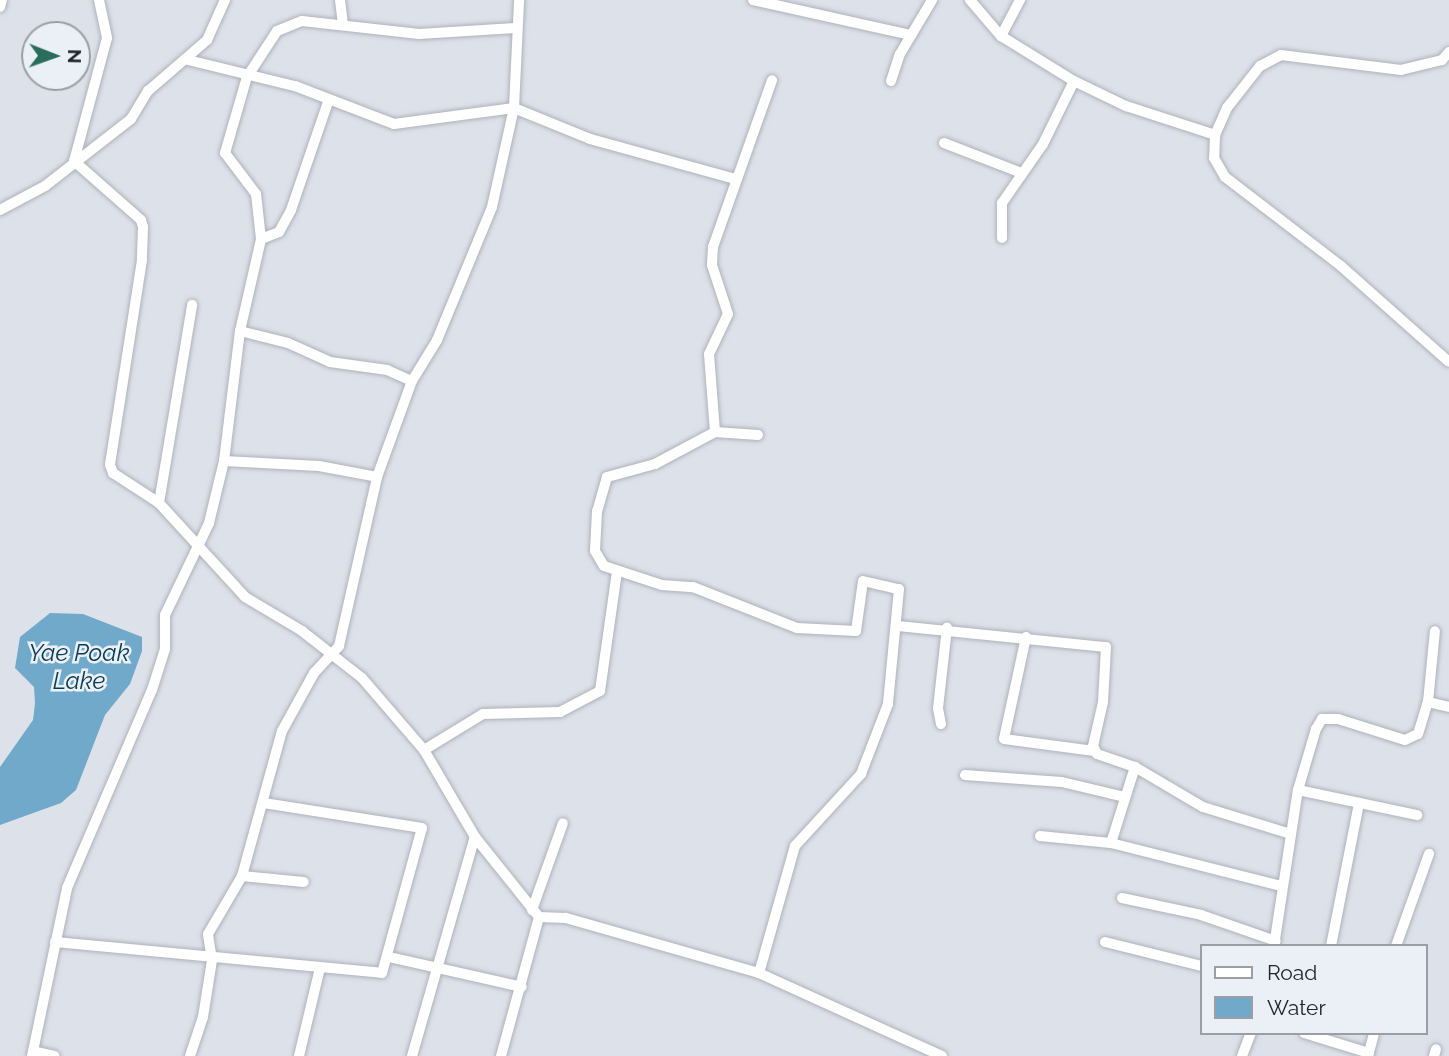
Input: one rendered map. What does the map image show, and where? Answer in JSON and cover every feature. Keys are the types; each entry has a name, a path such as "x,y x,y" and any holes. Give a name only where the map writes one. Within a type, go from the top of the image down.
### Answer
{"street":[{"path":"0,7 2,0"},
{"path":"74,161 107,38 99,0"},
{"path":"0,210 45,186 131,119 148,91 188,60 207,40 226,0"},
{"path":"340,0 342,23"},
{"path":"190,1056 202,1017 212,960 207,950 208,934 242,876 282,731 330,654 338,646 377,477 412,381 437,340 492,207 514,108 515,28 519,0"},
{"path":"753,0 912,35"},
{"path":"891,81 932,0"},
{"path":"970,0 1001,36 1074,81 1126,106 1215,135"},
{"path":"1001,36 1020,0"},
{"path":"54,1056 33,1054 67,888 152,690 165,649 165,615 196,543 209,523 224,461 240,331 261,239 256,194 225,153 247,77 284,26 302,21 342,23 419,34 515,28"},
{"path":"1449,52 1443,60 1401,71 1281,55 1260,66 1227,108 1215,135 1214,158 1225,177 1341,266 1449,362"},
{"path":"188,60 247,77 295,86 394,124 514,108 590,139 735,179"},
{"path":"715,432 709,354 728,314 712,265 713,247 772,80"},
{"path":"1002,238 1002,204 1019,172 1043,144 1074,81"},
{"path":"261,239 279,232 291,210 329,99"},
{"path":"944,143 1019,172"},
{"path":"74,161 141,220 143,227 142,260 110,465 113,473 159,503 245,597 302,631 362,678 424,751 475,838 535,913 566,918 759,973 942,1056"},
{"path":"159,503 192,306"},
{"path":"240,331 288,343 330,362 387,370 412,381"},
{"path":"758,435 715,432 655,464 613,474 602,483 595,551 604,566 662,585 693,587 797,628 852,631 858,628 861,588 867,579 899,589 898,626 888,704 861,774 795,846 759,973"},
{"path":"224,461 318,466 377,477"},
{"path":"424,751 483,714 560,712 600,691 617,570"},
{"path":"898,626 947,628 1106,646 1094,751"},
{"path":"941,724 938,708 947,628"},
{"path":"1122,898 1201,915 1275,943 1281,886 1298,789 1322,719 1338,719 1405,740 1418,734 1428,702 1434,631"},
{"path":"1026,637 1004,739 1094,751 1135,767 1203,807 1291,834"},
{"path":"1428,702 1449,707"},
{"path":"1111,843 1135,767"},
{"path":"965,775 1062,782 1125,797"},
{"path":"1298,789 1417,815"},
{"path":"55,942 378,975 385,970 389,957 422,828 264,803"},
{"path":"1331,944 1359,803"},
{"path":"501,1056 522,987 535,913 563,823"},
{"path":"1040,836 1111,843 1281,886"},
{"path":"412,1056 475,838"},
{"path":"1397,944 1429,854"},
{"path":"242,876 304,882"},
{"path":"1105,942 1200,966"},
{"path":"389,957 522,987"},
{"path":"299,1056 320,968"},
{"path":"1242,1056 1250,1035"},
{"path":"1314,1035 1368,1054 1373,1035"}],"water":[{"name":"Yae Poak Lake","path":"50,613 83,614 142,637 142,651 130,684 105,715 76,790 61,803 0,825 0,767 33,720 35,703 34,687 15,668 20,637"}]}
